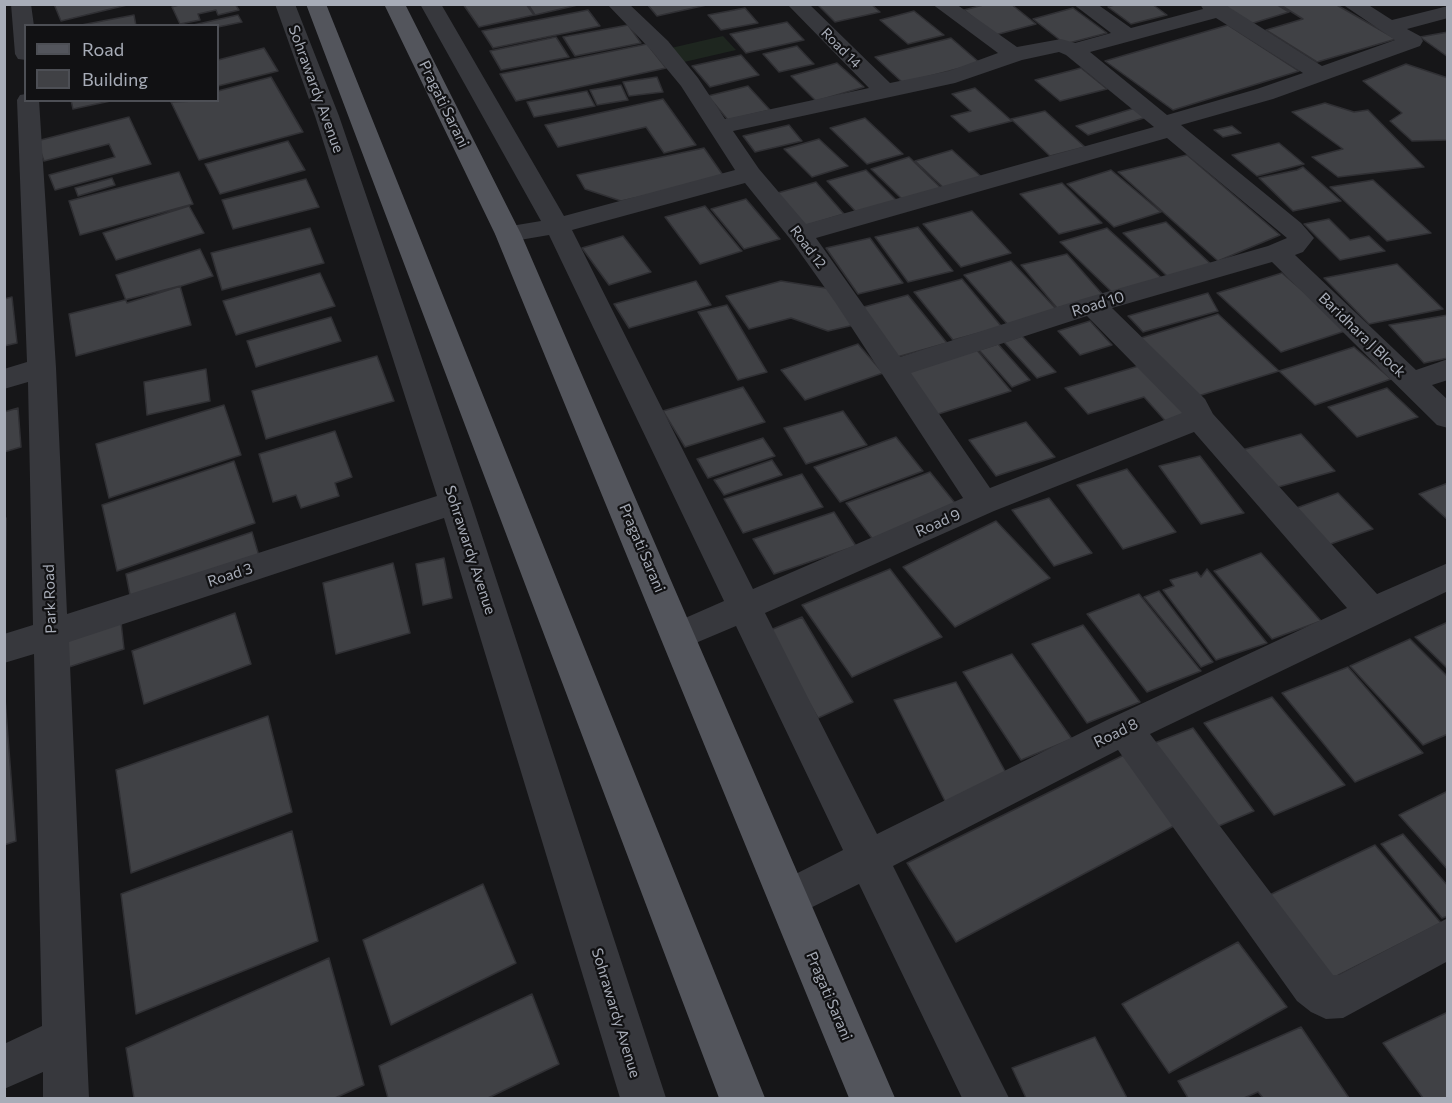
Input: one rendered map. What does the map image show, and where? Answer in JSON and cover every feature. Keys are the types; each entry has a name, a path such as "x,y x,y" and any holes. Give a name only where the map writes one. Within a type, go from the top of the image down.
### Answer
{"main road":[{"path":"316,4 742,1098"},
{"name":"Pragati Sarani","path":"394,4 508,234 872,1098"}],"street":[{"path":"21,4 24,34"},
{"name":"Sohrawardy Avenue","path":"285,4 327,116 455,502 643,1098"},
{"path":"430,4 557,226 743,609 986,1098"},
{"name":"Road 12","path":"617,4 660,45 690,83 750,174 800,234 845,296 983,503"},
{"name":"Road 14","path":"797,4 885,91"},
{"path":"942,4 1014,55"},
{"path":"1083,4 1129,36"},
{"path":"800,234 1167,126 1265,94 1412,41 1352,4"},
{"path":"1074,50 1129,36 1214,8 1320,74"},
{"path":"1388,27 1448,12"},
{"path":"720,128 955,76 1014,55 1061,45 1074,50 1167,126"},
{"path":"4,66 24,61"},
{"name":"Park Road","path":"28,102 22,196 42,368 66,1098"},
{"name":"Road 10","path":"893,369 1092,305 1294,246 1301,238 1292,228 1167,126"},
{"path":"508,234 557,226 750,174"},
{"name":"Baridhara J Block","path":"1276,252 1448,418"},
{"path":"1092,305 1195,406 1199,418 1371,611"},
{"path":"4,379 42,368"},
{"path":"1411,382 1448,369"},
{"name":"Road 9","path":"679,636 983,503 1199,418"},
{"name":"Road 3","path":"4,649 455,502"},
{"name":"Road 8","path":"789,899 1124,729 1448,576"},
{"path":"1124,729 1312,986 1326,997 1343,996 1448,938"},
{"path":"4,1067 64,1039"}],"shaded area":[{"path":"723,36 736,50 684,62 671,48"}],"building":[{"path":"54,4 127,4 127,5 61,21"},
{"path":"182,4 235,4 239,10 218,15 216,10 198,14 200,20 180,24 172,7"},
{"path":"463,4 526,4 534,15 479,27"},
{"path":"528,4 582,4 535,15"},
{"path":"647,4 711,4 657,16"},
{"path":"817,4 871,4 880,12 835,22"},
{"path":"987,4 1011,4 1036,24 995,35 964,10"},
{"path":"1117,4 1152,4 1167,15 1131,24 1108,7"},
{"path":"1232,4 1276,4 1289,12 1250,24 1223,7"},
{"path":"1279,4 1335,4 1396,39 1317,62 1266,30 1303,19"},
{"path":"745,8 758,23 721,30 708,15"},
{"path":"1073,8 1107,33 1065,44 1033,19"},
{"path":"588,10 600,26 493,48 482,31"},
{"path":"914,11 944,35 908,44 880,20"},
{"path":"134,15 136,24 87,24"},
{"path":"238,15 242,22 219,27 219,24 198,24"},
{"path":"787,22 804,40 746,53 730,34"},
{"path":"628,25 641,43 575,56 563,37"},
{"path":"1228,25 1299,71 1173,110 1105,61"},
{"path":"1448,32 1448,57 1420,37"},
{"path":"556,37 569,57 501,70 490,51"},
{"path":"951,38 980,63 903,83 875,57"},
{"path":"647,44 666,68 516,101 500,74"},
{"path":"797,46 814,64 779,72 763,54"},
{"path":"264,48 278,71 219,86 219,60"},
{"path":"741,55 759,75 710,87 692,66"},
{"path":"837,63 864,87 816,101 791,76"},
{"path":"1406,64 1448,78 1448,140 1412,141 1390,121 1402,113 1363,81"},
{"path":"1081,68 1107,89 1060,101 1035,80"},
{"path":"271,77 303,132 199,160 171,102 219,102 219,91"},
{"path":"657,77 663,92 629,96 623,82"},
{"path":"621,85 628,100 597,105 590,90"},
{"path":"748,86 770,110 728,120 708,96"},
{"path":"975,88 1012,121 969,132 951,116 971,111 952,94"},
{"path":"587,91 595,106 534,117 527,102"},
{"path":"663,99 696,145 664,153 646,127 558,147 545,125"},
{"path":"71,102 106,102 73,109"},
{"path":"1325,103 1354,112 1368,110 1424,167 1338,177 1312,157 1343,149 1292,112"},
{"path":"1135,108 1147,117 1088,135 1076,126"},
{"path":"1045,111 1085,147 1050,156 1011,119"},
{"path":"129,117 151,164 55,190 49,175 115,157 109,144 44,161 37,141"},
{"path":"865,118 903,154 867,164 830,128"},
{"path":"789,125 802,141 755,152 743,136"},
{"path":"1232,126 1241,133 1223,137 1214,130"},
{"path":"819,139 848,166 812,177 784,149"},
{"path":"288,141 305,170 220,194 205,164"},
{"path":"1279,143 1304,164 1257,176 1232,155"},
{"path":"704,148 725,178 621,201 585,189 577,175"},
{"path":"952,150 986,181 948,192 915,161"},
{"path":"1187,155 1280,235 1218,261 1118,172"},
{"path":"909,157 942,189 903,200 871,169"},
{"path":"1303,167 1341,201 1293,211 1259,178"},
{"path":"866,170 898,202 858,214 827,181"},
{"path":"1111,170 1161,212 1114,227 1067,184"},
{"path":"179,172 193,204 80,235 69,201"},
{"path":"112,178 115,185 78,196 75,188"},
{"path":"306,179 319,207 233,229 222,200"},
{"path":"1373,180 1431,233 1387,241 1330,187"},
{"path":"816,182 844,214 801,227 774,194"},
{"path":"1062,183 1102,223 1059,234 1020,194"},
{"path":"746,199 780,239 744,249 711,209"},
{"path":"189,206 204,233 116,260 103,233"},
{"path":"705,206 742,251 700,264 665,217"},
{"path":"972,211 1011,253 961,267 923,224"},
{"path":"1329,219 1350,240 1369,236 1385,251 1340,260 1304,224"},
{"path":"1166,222 1213,266 1169,278 1123,233"},
{"path":"918,227 953,271 908,282 875,237"},
{"path":"310,228 324,263 222,290 211,253"},
{"path":"1107,228 1165,281 1116,296 1060,242"},
{"path":"623,236 651,272 609,285 582,248"},
{"path":"870,238 903,283 858,294 826,248"},
{"path":"200,249 213,276 127,303 116,275"},
{"path":"1067,254 1104,296 1057,308 1021,265"},
{"path":"1011,261 1058,311 1009,326 964,275"},
{"path":"1397,264 1443,309 1369,324 1324,278"},
{"path":"320,273 335,306 236,335 223,301"},
{"path":"1282,273 1348,330 1281,352 1217,293"},
{"path":"962,279 1002,327 953,340 914,292"},
{"path":"696,281 711,305 629,328 614,304"},
{"path":"781,281 832,289 854,325 828,331 791,318 749,329 726,296"},
{"path":"180,286 191,325 76,356 69,314"},
{"path":"1208,293 1218,311 1143,332 1128,316"},
{"path":"908,295 947,343 897,357 860,308"},
{"path":"12,297 17,343 4,346 4,299"},
{"path":"727,305 767,372 738,380 698,312"},
{"path":"1218,314 1279,371 1198,396 1141,338"},
{"path":"1448,315 1448,358 1424,363 1389,325"},
{"path":"331,317 341,341 256,367 247,341"},
{"path":"1090,321 1112,345 1080,355 1058,331"},
{"path":"1022,336 1056,372 1037,378 1004,342"},
{"path":"858,344 883,373 805,400 781,370"},
{"path":"998,344 1030,380 1012,387 979,350"},
{"path":"1354,347 1391,379 1315,405 1279,371"},
{"path":"976,349 1011,391 935,415 901,371"},
{"path":"377,356 394,401 266,439 252,391"},
{"path":"1142,365 1193,419 1170,426 1144,397 1088,414 1065,388"},
{"path":"206,369 210,401 147,415 144,382"},
{"path":"743,387 765,422 685,447 663,411"},
{"path":"1387,388 1418,417 1357,437 1328,407"},
{"path":"224,405 241,455 109,498 96,444"},
{"path":"18,408 21,447 4,452 4,412"},
{"path":"843,411 867,445 806,464 784,428"},
{"path":"1026,422 1055,457 996,476 969,440"},
{"path":"335,431 352,477 335,483 339,496 301,508 296,495 273,502 259,454"},
{"path":"1301,434 1335,471 1271,489 1238,451"},
{"path":"896,437 923,471 840,502 814,467"},
{"path":"763,438 775,456 708,478 697,459"},
{"path":"1200,456 1244,513 1201,524 1159,466"},
{"path":"772,460 782,475 724,495 714,480"},
{"path":"234,461 255,523 117,571 102,505"},
{"path":"1127,469 1176,532 1123,549 1077,485"},
{"path":"930,472 959,508 874,541 846,503"},
{"path":"802,474 823,507 743,533 724,499"},
{"path":"1448,483 1448,520 1419,494"},
{"path":"1338,493 1373,529 1322,547 1288,511"},
{"path":"1049,498 1092,553 1054,566 1012,510"},
{"path":"834,512 856,546 774,574 753,539"},
{"path":"6,518 5,616 4,616 4,519"},
{"path":"996,521 1050,578 955,627 903,567"},
{"path":"252,532 259,556 131,600 126,574"},
{"path":"1261,553 1321,621 1272,639 1214,571"},
{"path":"444,558 452,598 423,605 416,564"},
{"path":"393,563 410,633 336,654 323,583"},
{"path":"890,569 942,637 852,677 802,605"},
{"path":"1207,569 1267,643 1216,660 1163,590 1174,586 1170,580 1197,572 1201,577"},
{"path":"1159,591 1213,662 1201,667 1144,597"},
{"path":"1139,594 1201,671 1147,692 1087,614"},
{"path":"235,613 251,664 144,704 132,651"},
{"path":"802,617 853,702 818,718 768,631"},
{"path":"121,622 124,649 69,667 66,638"},
{"path":"1448,622 1448,669 1415,637"},
{"path":"1083,625 1140,702 1087,723 1032,644"},
{"path":"1410,639 1448,677 1448,734 1423,745 1350,666"},
{"path":"1012,654 1072,739 1021,760 963,672"},
{"path":"1348,667 1423,753 1355,782 1282,693"},
{"path":"956,682 1011,782 946,803 894,700"},
{"path":"1272,697 1345,785 1274,815 1204,723"},
{"path":"4,699 16,841 4,845"},
{"path":"268,716 292,812 131,873 116,770"},
{"path":"1193,728 1254,811 1207,831 1147,746"},
{"path":"1128,753 1183,821 956,942 907,863"},
{"path":"1448,791 1448,870 1399,815"},
{"path":"292,831 318,941 136,1014 121,894"},
{"path":"1403,834 1448,886 1448,916 1442,918 1381,844"},
{"path":"1375,845 1441,923 1321,984 1259,900"},
{"path":"483,884 516,963 391,1025 363,940"},
{"path":"1238,942 1287,1007 1169,1073 1122,1004"},
{"path":"329,958 364,1085 335,1098 134,1098 126,1048"},
{"path":"532,994 559,1064 488,1098 388,1098 379,1066"},
{"path":"1448,1012 1448,1098 1423,1098 1383,1043"},
{"path":"1301,1027 1349,1098 1263,1098 1258,1092 1244,1098 1188,1098 1178,1081"},
{"path":"1095,1037 1127,1098 1026,1098 1012,1068"}]}
